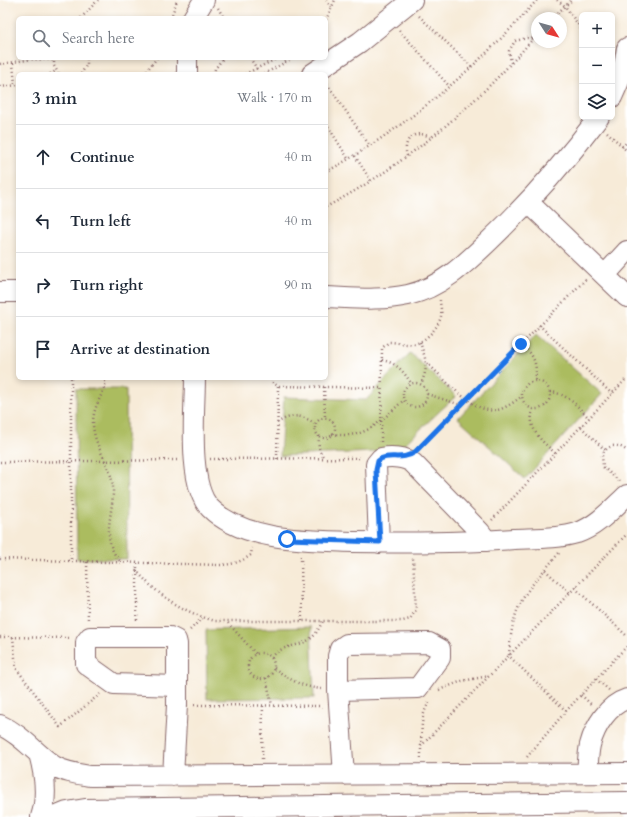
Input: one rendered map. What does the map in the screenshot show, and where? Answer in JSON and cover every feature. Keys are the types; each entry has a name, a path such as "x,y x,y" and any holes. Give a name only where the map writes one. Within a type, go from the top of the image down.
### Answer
{"street":[{"path":"194,16 204,0"},
{"path":"315,72 360,42 410,2"},
{"path":"615,91 619,84 626,60 627,48"},
{"path":"187,60 188,72"},
{"path":"328,297 378,298 409,295 438,284 463,265 528,202 549,180 596,120"},
{"path":"528,202 627,297"},
{"path":"601,271 627,251"},
{"path":"0,292 16,292"},
{"path":"195,380 194,459 202,495 209,507 223,518 233,524 254,532 301,540 380,542 413,542 484,537 559,536 577,533 602,518 624,489"},
{"path":"380,542 376,464 381,458 402,458 417,466 484,537"},
{"path":"173,776 177,695 176,640 170,637 90,637 86,642 86,664 112,683 177,695"},
{"path":"338,698 418,688 440,658 440,649 429,643 343,645 338,652 338,698 344,775"},
{"path":"587,774 590,745 600,724 612,707 627,699"},
{"path":"0,725 20,737 55,767 72,773 90,776 627,773"},
{"path":"39,754 46,784 42,817"},
{"path":"55,817 67,812 85,809 627,802"}],"path":[{"path":"91,0 97,1"},
{"path":"172,16 177,0"},
{"path":"326,0 331,6"},
{"path":"327,16 331,6 336,0"},
{"path":"328,171 349,160 370,146 449,86 495,46 537,0"},
{"path":"557,0 565,6 579,26"},
{"path":"558,12 572,0"},
{"path":"83,16 97,1"},
{"path":"410,2 472,67"},
{"path":"389,20 449,86"},
{"path":"511,63 509,51 515,41 527,38 531,39"},
{"path":"328,206 371,181 430,137 472,102 531,41"},
{"path":"0,64 28,60"},
{"path":"53,60 56,71"},
{"path":"82,72 87,64 87,60"},
{"path":"146,72 155,60"},
{"path":"214,72 214,69 221,60"},
{"path":"251,60 257,69"},
{"path":"250,72 274,60"},
{"path":"268,72 289,60"},
{"path":"0,87 16,85 13,63"},
{"path":"328,85 370,146"},
{"path":"598,120 627,151"},
{"path":"328,126 349,160"},
{"path":"406,156 406,142 410,136 417,133 430,137"},
{"path":"622,147 627,142"},
{"path":"355,156 371,181"},
{"path":"402,458 410,456 415,452 521,344 601,271"},
{"path":"381,458 382,348 389,342 412,344 420,342 426,338 440,320 441,309 438,284"},
{"path":"540,326 612,394"},
{"path":"420,342 427,363 427,368 421,384"},
{"path":"521,344 528,349 534,360 537,372 535,381"},
{"path":"382,360 396,364 411,383 421,384 428,394 461,405"},
{"path":"427,363 475,406 485,410 496,410 522,397"},
{"path":"484,537 556,454 627,378"},
{"path":"71,380 71,561"},
{"path":"104,380 106,382 104,391 96,406 93,430 113,486 108,534 111,546 122,563"},
{"path":"272,380 278,386 382,388"},
{"path":"535,381 544,384 550,392 550,397 544,407 533,409 523,402 522,397 525,386 535,381"},
{"path":"319,436 328,437 332,434 345,436 359,435 371,429 404,400 404,390 411,383"},
{"path":"277,458 278,386"},
{"path":"324,387 325,418"},
{"path":"550,392 557,392 569,398 589,418"},
{"path":"404,400 413,407 418,407 426,400 428,394"},
{"path":"533,409 531,416 533,429 556,454"},
{"path":"277,423 286,417 296,416 307,418 315,424 315,429 319,436 318,444 320,452 325,458"},
{"path":"315,424 321,419 325,418 333,422 334,430 332,434"},
{"path":"581,427 605,450"},
{"path":"624,489 603,467 601,461 605,450 616,445 627,451"},
{"path":"0,559 220,565 236,563 251,555 254,532"},
{"path":"566,710 509,656 510,635 519,604 530,586 577,533"},
{"path":"421,746 627,534"},
{"path":"301,540 302,622"},
{"path":"136,570 159,594 172,603 202,618 228,622 403,621 410,619 416,610 413,542"},
{"path":"0,637 88,639 87,562"},
{"path":"136,563 137,637"},
{"path":"545,570 570,593"},
{"path":"575,588 627,636"},
{"path":"228,622 256,654"},
{"path":"272,658 278,651 298,646 310,639 315,635 323,622"},
{"path":"13,637 16,668 60,727 112,683"},
{"path":"513,774 566,710 627,646"},
{"path":"274,668 266,678 256,678 249,670 249,660 256,654 265,653 272,658 274,668 294,683 338,698"},
{"path":"436,694 440,689 449,685 475,677 490,676"},
{"path":"266,678 272,705"},
{"path":"177,695 263,705 338,698"},
{"path":"421,774 422,715 424,709 432,699"},
{"path":"262,775 263,705"}],"green space":[{"path":"536,335 602,394 525,479 458,418"},
{"path":"410,353 456,396 397,451 280,456 284,397 366,400"},
{"path":"76,389 126,389 127,559 77,559"},
{"path":"311,627 314,698 207,699 206,630"}],"route":[{"path":"287,539 380,542 376,470 376,464 378,461 384,457 402,458 410,456 415,452 521,344"}]}
